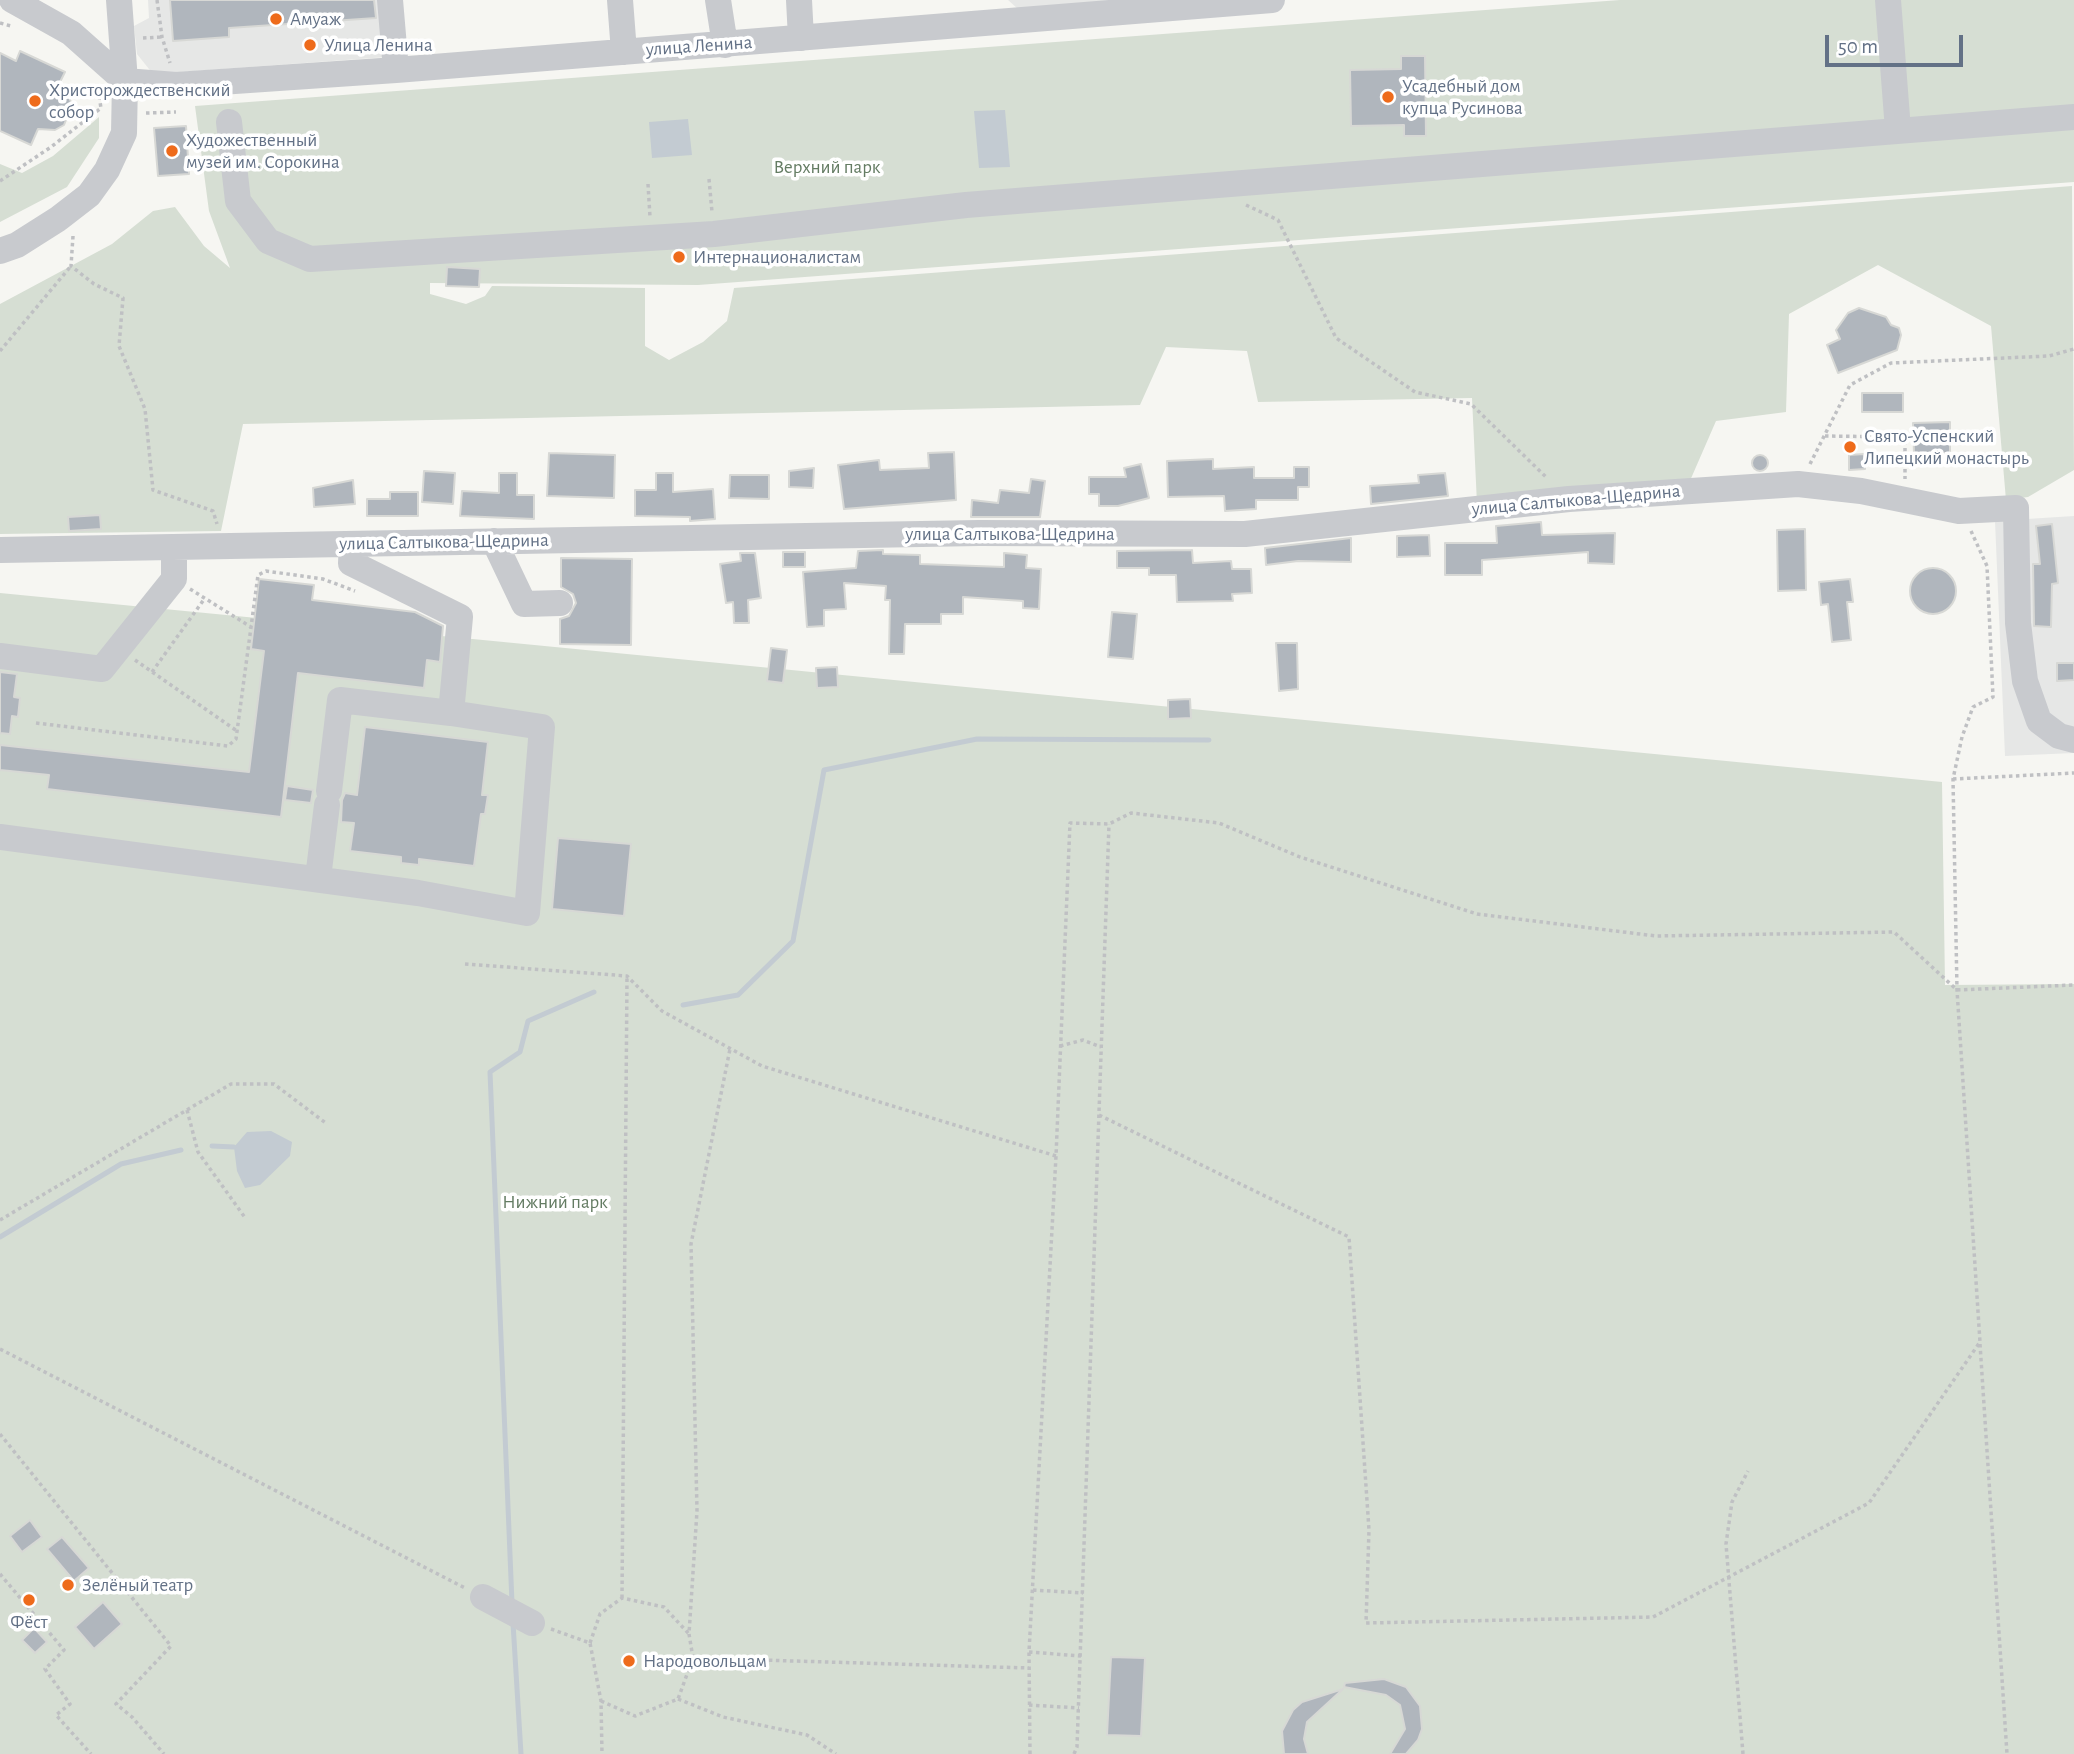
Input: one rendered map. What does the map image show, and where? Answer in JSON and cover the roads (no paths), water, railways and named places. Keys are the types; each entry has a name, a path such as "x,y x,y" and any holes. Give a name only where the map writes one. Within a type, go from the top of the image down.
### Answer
{"street":[{"path":"12,0 71,33 125,80"},
{"path":"0,251 17,245 58,219 89,195 107,170 124,133 125,80 120,0"},
{"path":"390,0 396,69"},
{"path":"620,0 624,52"},
{"path":"799,0 802,38"},
{"name":"улица Ленина","path":"125,80 176,85 725,45 802,38 992,12 1272,0"},
{"path":"1888,0 1898,130"},
{"path":"720,1 725,45"},
{"path":"229,122 238,201 268,241 310,258 689,236 966,205 2074,117"},
{"name":"улица Салтыкова-Щедрина","path":"0,550 979,533 1245,534 1569,499 1798,484 1883,495 1959,511 2016,508 2018,623 2025,681 2039,721 2059,736 2074,740"},
{"path":"494,541 524,604 560,603"},
{"path":"352,544 351,563 460,617 451,713"},
{"path":"0,656 102,669 174,579 174,547"},
{"path":"0,837 418,892 527,913 541,727 340,700 318,878"},
{"path":"483,1597 532,1623"}],"waterway":[{"path":"683,1005 738,995 793,941 824,770 977,739 1209,740"},
{"path":"512,1603 490,1072 520,1052 528,1021 594,992"},
{"path":"212,1146 234,1147"},
{"path":"0,1237 121,1164 181,1150"},
{"path":"513,1623 521,1754"}],"place":[{"name":"Амуаж","path":"276,19"},
{"name":"Улица Ленина","path":"310,45"},
{"name":"Усадебный дом купца Русинова","path":"1388,97"},
{"name":"Христорождественский собор","path":"35,101"},
{"name":"Художественный музей им. Сорокина","path":"172,151"},
{"name":"Интернационалистам","path":"679,257"},
{"name":"Свято-Успенский Липецкий монастырь","path":"1850,447"},
{"name":"Зелёный театр","path":"68,1585"},
{"name":"Фёст","path":"29,1600"},
{"name":"Народовольцам","path":"629,1661"}],"park label":[{"name":"Верхний парк","path":"827,167"},
{"name":"Нижний парк","path":"555,1202"}]}
